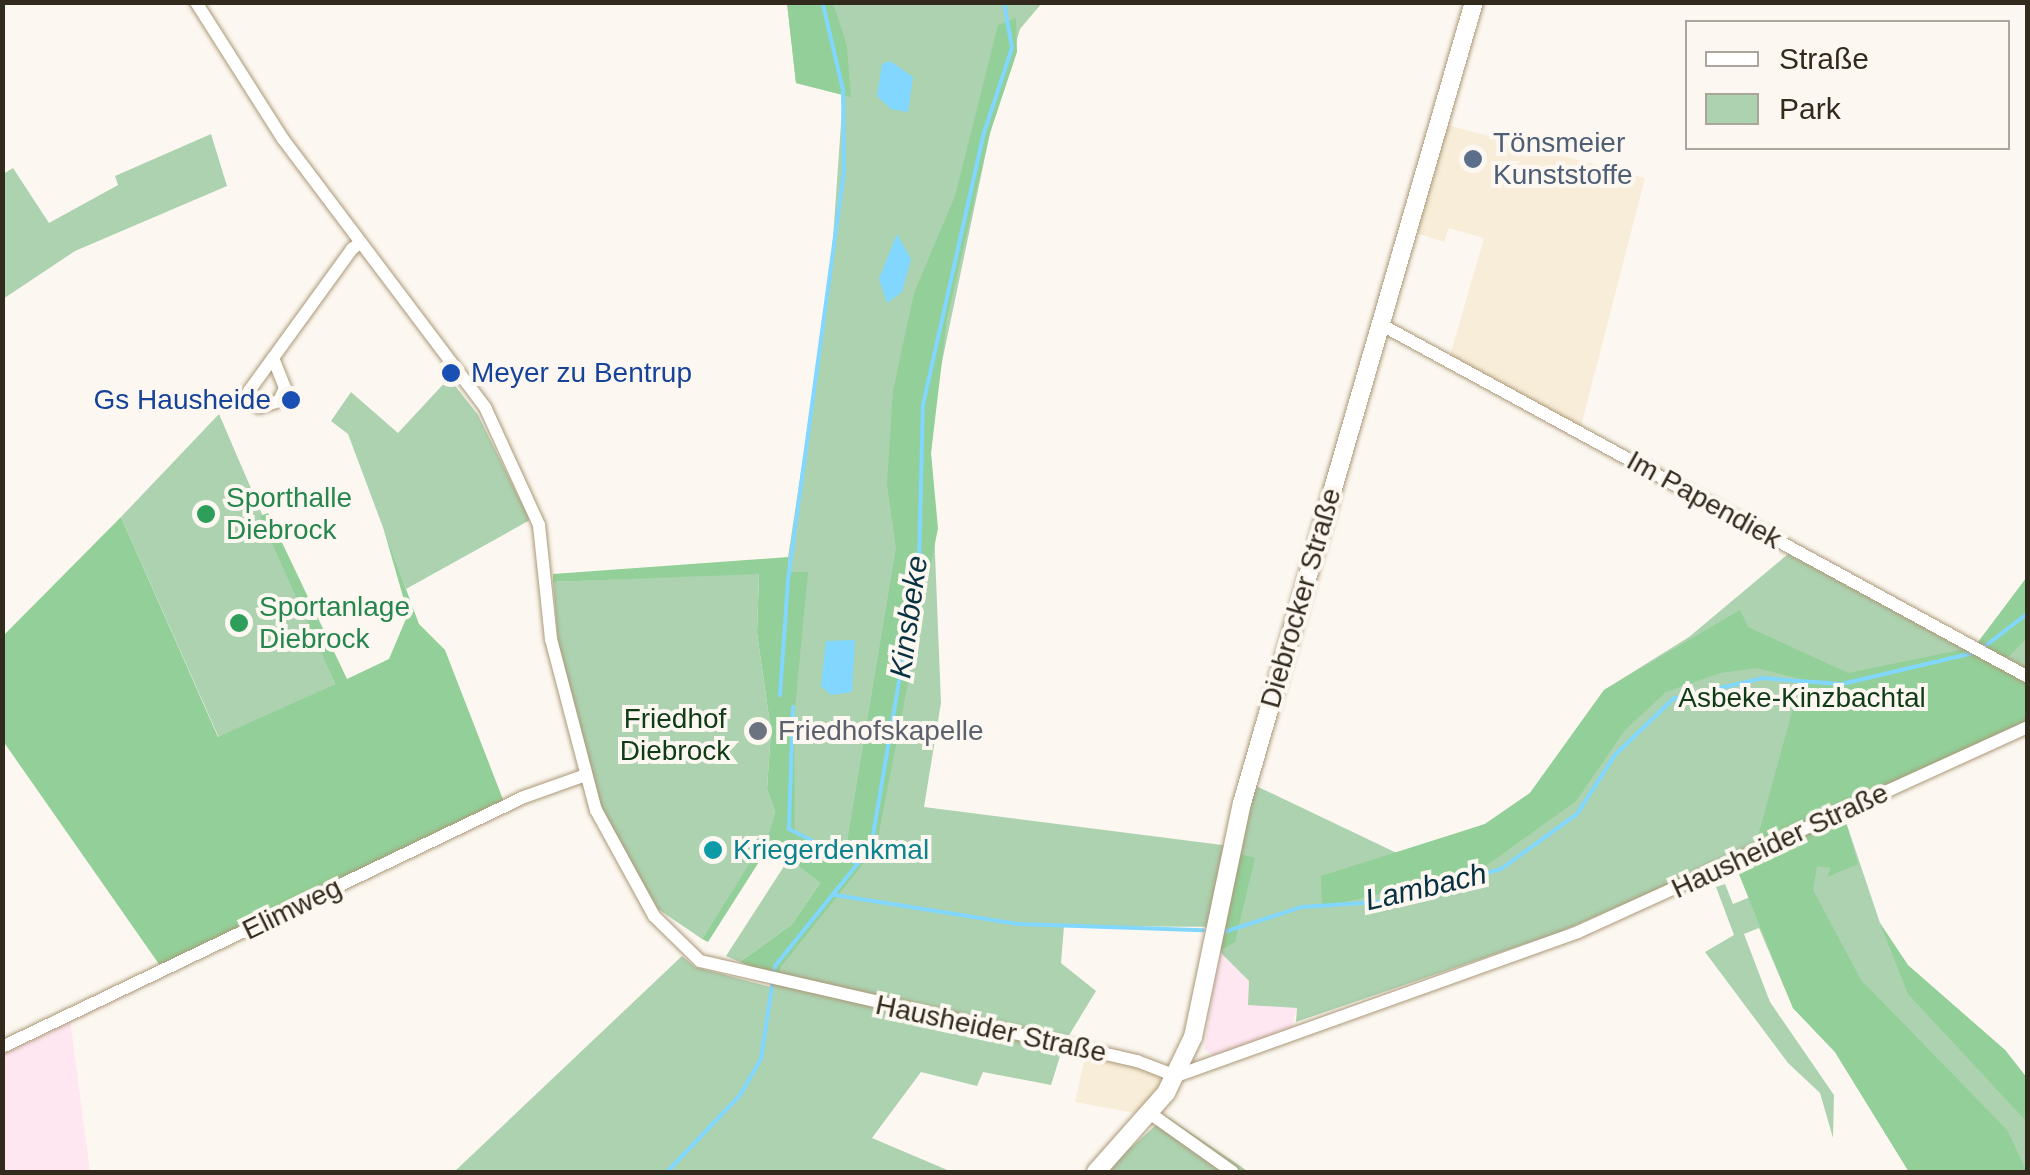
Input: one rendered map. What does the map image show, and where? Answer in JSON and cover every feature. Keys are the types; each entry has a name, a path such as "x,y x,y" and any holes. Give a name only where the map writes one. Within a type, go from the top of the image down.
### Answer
{"main road":[{"name":"Diebrocker Straße","path":"1096,1172 1150,1114 1176,1076 1201,1007 1242,802 1474,2"}],"street":[{"name":"Hausheider Straße","path":"196,2 283,139 485,407 531,504 543,541 551,639 584,776 619,857 662,926 700,960 756,978 1108,1054 1176,1076 1578,932 2028,727"},
{"path":"273,358 360,243"},
{"name":"Im Papendiek","path":"1380,324 2028,677"},
{"name":"Elimweg","path":"2,1047 524,797 584,776"},
{"path":"1150,1114 1233,1172"}],"shaded area":[{"path":"1448,125 1645,178 1580,430 1450,356 1484,238 1449,228 1444,242 1416,233"},
{"path":"1219,951 1249,981 1297,1008 1290,1036 1216,1056 1204,1050"},
{"path":"70,1019 90,1172 3,1172 2,1050"},
{"path":"1086,1053 1132,1063 1165,1080 1140,1114 1075,1102"}],"green space":[{"name":"Asbeke-Kinzbachtal","path":"787,3 1042,3 1020,29 990,133 938,381 931,453 941,703 924,807 1238,847 1254,785 1401,855 1485,824 1530,793 1604,690 1689,637 1788,554 1972,651 2027,577 2027,723 1844,816 1880,923 1907,965 2005,1050 2027,1078 2027,1172 1909,1172 1835,1052 1793,1008 1759,928 1744,934 1770,1002 1834,1095 1833,1138 1820,1093 1788,1063 1705,952 1734,935 1716,887 1725,884 1733,904 1782,884 1755,847 1560,932 1296,1022 1297,1008 1248,1005 1249,981 1219,951 1238,927 1064,926 1061,963 1096,991 1068,1037 952,1017 948,1025 1062,1050 1051,1085 983,1072 977,1086 921,1072 872,1138 952,1172 454,1172 682,956 695,967 771,987 774,966 845,856 795,831 792,709 798,572 789,572 788,557 830,281 843,95 796,83"},
{"path":"787,3 833,3 847,46 851,97 796,83"},
{"path":"1016,18 1017,52 990,133 947,319 931,453 938,528 876,848 780,968 779,977 740,962 792,924 820,883 771,843 708,942 702,939 770,831 775,812 767,789 771,731 757,633 759,574 553,582 553,574 788,557 789,572 808,572 794,718 795,831 845,855 896,548 887,484 893,391 914,293 955,196 998,25"},
{"path":"211,134 227,186 75,251 3,299 3,174 13,168 49,223 118,185 115,176"},
{"path":"449,378 478,415 530,520 406,589 348,434 331,421 351,392 398,433"},
{"name":"Sportanlage Diebrock","path":"219,414 335,684 219,738 121,517"},
{"path":"268,513 347,679 389,659 408,614 383,527 419,624 445,650 504,802 161,967 3,741 2,637 121,517 218,737 335,684 260,516"},
{"name":"Friedhof Diebrock","path":"759,573 757,633 771,731 767,789 775,812 771,831 702,939 658,909 599,809 558,642 553,582"},
{"path":"2027,577 2027,638 2006,659 1978,642"},
{"path":"1740,610 1748,627 1848,673 1970,648 2027,681 2027,723 1755,847 1801,679 1757,668 1720,673 1666,692 1625,730 1576,801 1483,868 1322,908 1321,876 1485,824 1530,793 1604,690"},
{"path":"1844,816 1858,864 1827,877 1831,868 1817,866 1813,890 1861,980 2007,1130 2027,1172 1909,1172 1835,1052 1793,1008 1738,872 1744,863"},
{"path":"1237,853 1255,858 1235,942 1219,951"},
{"path":"790,857 820,883 792,924 740,962 726,956"},
{"path":"1880,923 1908,965 2005,1050 2027,1078 2027,1122 1908,994"},
{"path":"1166,1116 1249,1172 1104,1172"}],"water":[{"path":"890,61 913,77 908,112 891,109 877,96 882,64"},
{"path":"897,234 911,259 902,292 887,303 879,279"},
{"path":"855,640 852,692 831,695 821,686 826,641"}],"waterway":[{"name":"Kinsbeke","path":"667,1172 740,1095 761,1059 775,966 871,847 919,564 923,405 984,133 1012,48 1004,2"},
{"path":"780,695 788,580 844,169 843,90 823,5"},
{"name":"Lambach","path":"1984,647 2028,613"},
{"name":"Lambach","path":"1799,681 1842,684 1977,652"},
{"name":"Lambach","path":"1224,932 1302,907 1392,901 1501,869 1577,814 1615,755 1673,699 1763,678 1797,681"},
{"path":"793,707 789,829 858,864"},
{"name":"Lambach","path":"835,895 1018,924 1203,930"}],"place":[{"name":"Tönsmeier Kunststoffe","path":"1473,159"},
{"name":"Meyer zu Bentrup","path":"451,373"},
{"name":"Gs Hausheide","path":"291,400"},
{"name":"Sporthalle Diebrock","path":"206,514"},
{"name":"Sportanlage Diebrock","path":"239,623"},
{"name":"Friedhofskapelle","path":"758,731"},
{"name":"Kriegerdenkmal","path":"713,850"}]}
